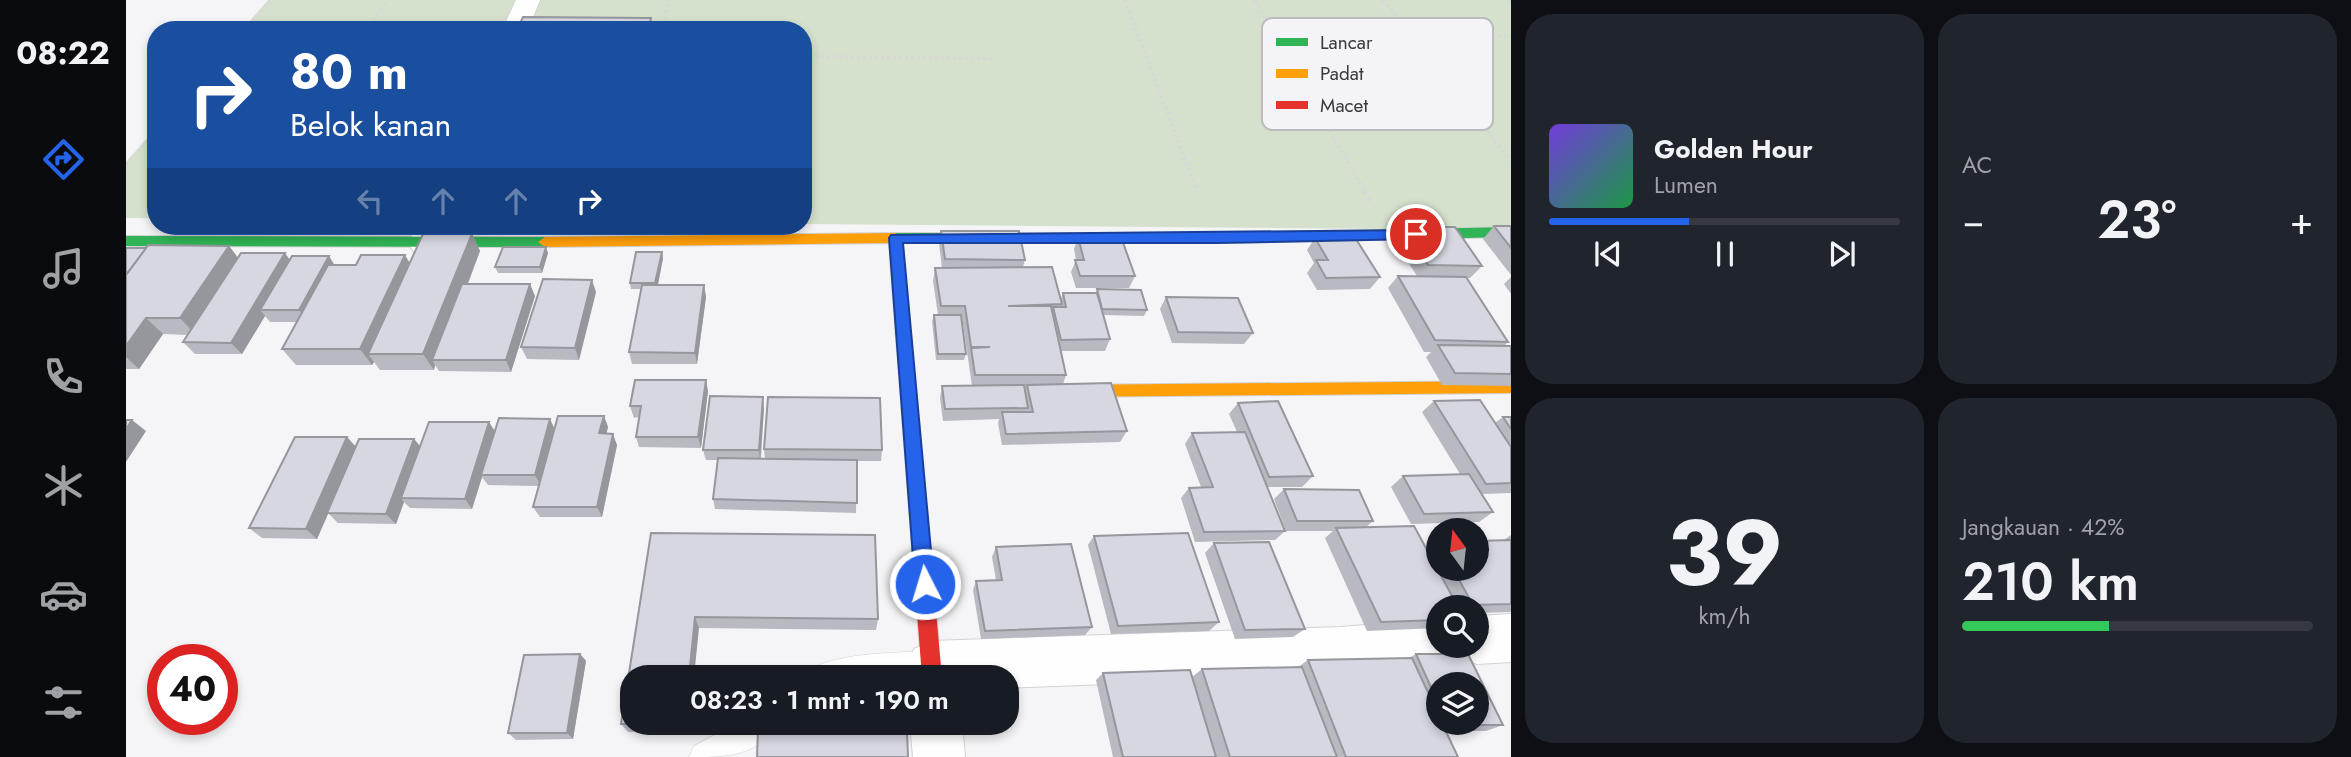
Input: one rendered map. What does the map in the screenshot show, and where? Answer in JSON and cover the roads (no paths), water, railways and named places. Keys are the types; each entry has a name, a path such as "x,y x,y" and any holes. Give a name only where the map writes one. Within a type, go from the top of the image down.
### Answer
{"street":[{"path":"520,21 528,0"},
{"path":"546,235 1217,238 1511,232"},
{"path":"126,241 386,235"},
{"path":"895,238 915,392 932,665"},
{"path":"1045,391 1511,387"},
{"path":"1489,639 1511,638"},
{"path":"1019,668 1426,644"},
{"path":"937,735 939,757"}],"lane":[{"path":"705,757 746,735"}]}
